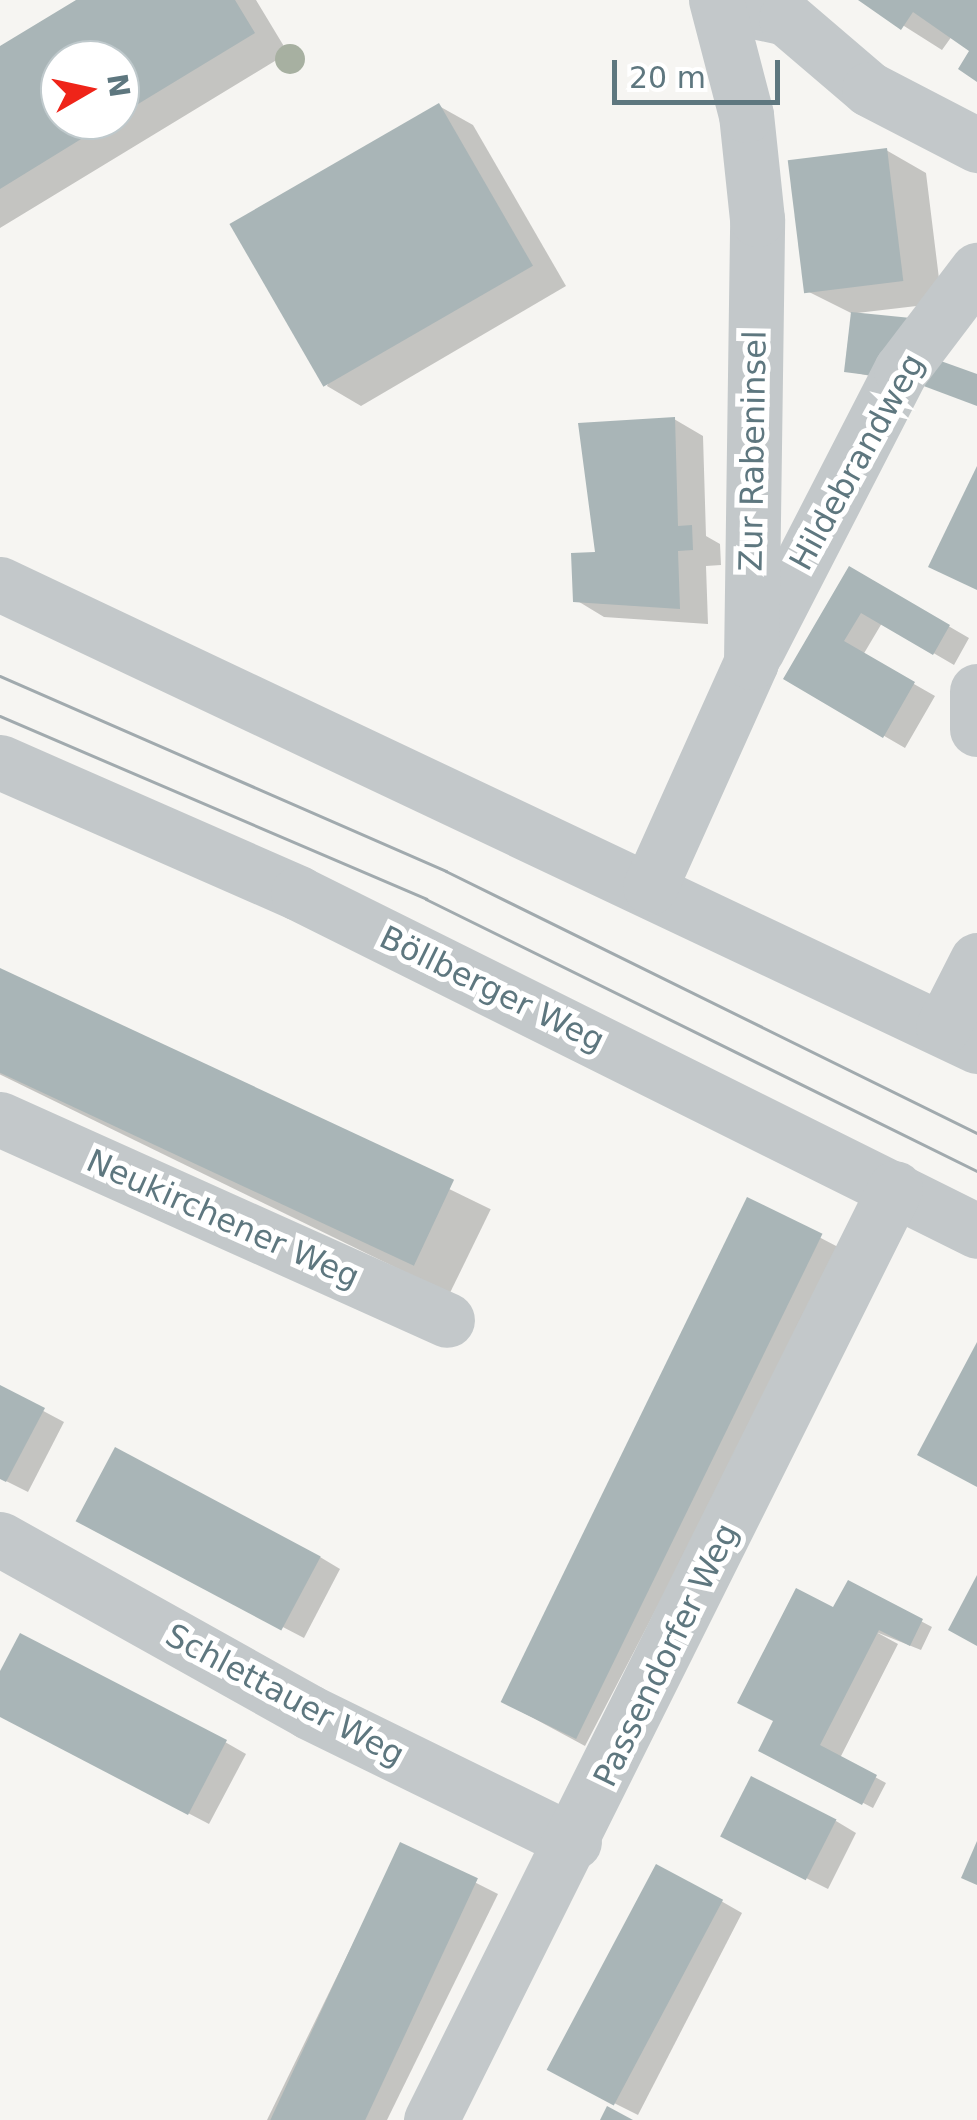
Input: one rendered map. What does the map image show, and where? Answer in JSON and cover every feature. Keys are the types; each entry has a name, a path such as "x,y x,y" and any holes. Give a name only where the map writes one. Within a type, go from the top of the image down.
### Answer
{"street":[{"path":"720,3 786,18 869,89 977,145"},
{"name":"Zur Rabeninsel","path":"650,887 751,662 756,219 720,3"},
{"name":"Hildebrandweg","path":"751,662 901,370 977,270"},
{"path":"0,584 960,1036 977,960"},
{"path":"977,691 977,729"},
{"name":"Böllberger Weg","path":"0,762 298,893 977,1232"},
{"name":"Neukirchener Weg","path":"0,1118 447,1320"},
{"name":"Passendorfer Weg","path":"431,2120 574,1842 895,1188"},
{"name":"Schlettauer Weg","path":"0,1539 310,1712 574,1842"}],"building":[{"path":"76,0 235,0 255,33 140,103 140,40 40,40 40,140 80,140 0,189 0,46"},
{"path":"858,0 977,0 977,82 958,69 969,51 913,12 901,30"},
{"path":"439,103 533,266 323,387 229,224"},
{"path":"887,148 903,281 804,293 788,160"},
{"path":"851,312 911,318 883,377 844,372"},
{"path":"938,360 977,374 977,406 921,385"},
{"path":"675,417 678,526 692,525 693,550 678,551 680,609 573,602 571,553 595,552 578,423"},
{"path":"977,466 977,590 928,567"},
{"path":"849,566 950,625 933,655 861,613 844,641 915,682 883,738 783,679"},
{"path":"0,968 454,1180 414,1266 0,1073"},
{"path":"747,1197 822,1234 576,1739 501,1702"},
{"path":"977,1342 977,1487 917,1455"},
{"path":"0,1385 45,1408 6,1482 0,1479"},
{"path":"115,1447 321,1556 281,1631 76,1521"},
{"path":"977,1575 977,1646 948,1630"},
{"path":"848,1580 923,1619 910,1646 879,1630 820,1745 877,1775 862,1805 758,1751 773,1721 737,1703 796,1588 833,1607"},
{"path":"20,1633 227,1740 188,1815 0,1717 0,1671"},
{"path":"751,1776 837,1820 806,1880 720,1837"},
{"path":"977,1841 977,1885 961,1878"},
{"path":"400,1842 478,1878 365,2120 270,2120"},
{"path":"656,1864 723,1900 614,2105 547,2070"},
{"path":"607,2106 633,2120 600,2120"}],"tram line":[{"path":"0,676 446,871 977,1133"},
{"path":"0,716 426,899 977,1171"}]}
